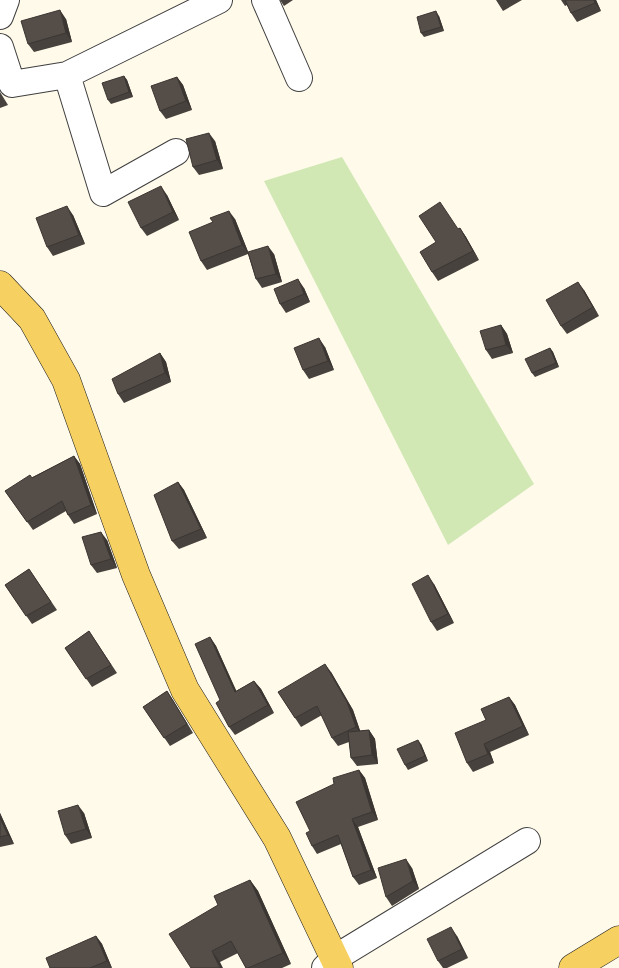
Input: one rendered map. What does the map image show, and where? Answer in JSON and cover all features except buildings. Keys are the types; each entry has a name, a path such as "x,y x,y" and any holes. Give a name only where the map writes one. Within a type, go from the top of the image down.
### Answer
{"main road":[{"path":"0,285 32,320 66,380 136,575 185,690 277,838 333,965"},
{"path":"573,968 619,940"}],"street":[{"path":"0,16 6,0"},
{"path":"0,47 12,84 67,75 219,0"},
{"path":"265,0 299,78"},
{"path":"67,75 103,193 176,152"},
{"path":"333,965 527,841"}],"green space":[{"path":"342,157 534,484 448,545 264,181"}]}
